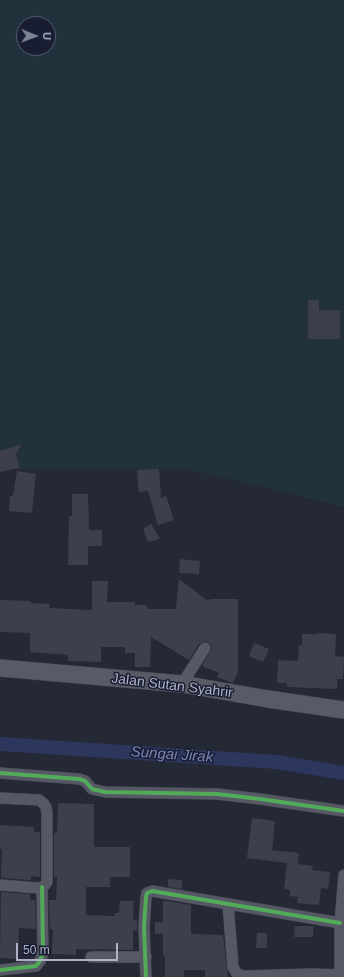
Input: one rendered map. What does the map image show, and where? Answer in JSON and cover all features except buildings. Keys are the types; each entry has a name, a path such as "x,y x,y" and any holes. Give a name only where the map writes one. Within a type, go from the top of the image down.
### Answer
{"main road":[{"name":"Jalan Sutan Syahrir","path":"0,668 182,684 344,710"}],"street":[{"path":"182,684 205,648"},
{"path":"0,773 79,779 85,782 92,789 105,792 217,794 344,811"},
{"path":"0,798 39,800 44,803 46,807 47,882 42,887 43,953 40,961 36,966 0,970"},
{"path":"228,904 233,967 236,974 240,976 312,974 342,975 340,923 344,875"},
{"path":"0,885 42,887"},
{"path":"146,977 144,928 146,897 150,891 288,913 340,923"},
{"path":"91,957 146,957"}],"shaded area":[{"path":"0,0 344,0 344,507 187,469 0,469"}],"waterway":[{"name":"Sungai Jirak","path":"0,744 277,762 344,773"}],"cycle path":[{"path":"0,773 79,779 85,781 92,789 105,792 217,794 344,811"},
{"path":"0,970 36,966 40,961 43,953 42,887"},
{"path":"146,977 144,927 146,897 147,893 152,891 340,923"}]}
